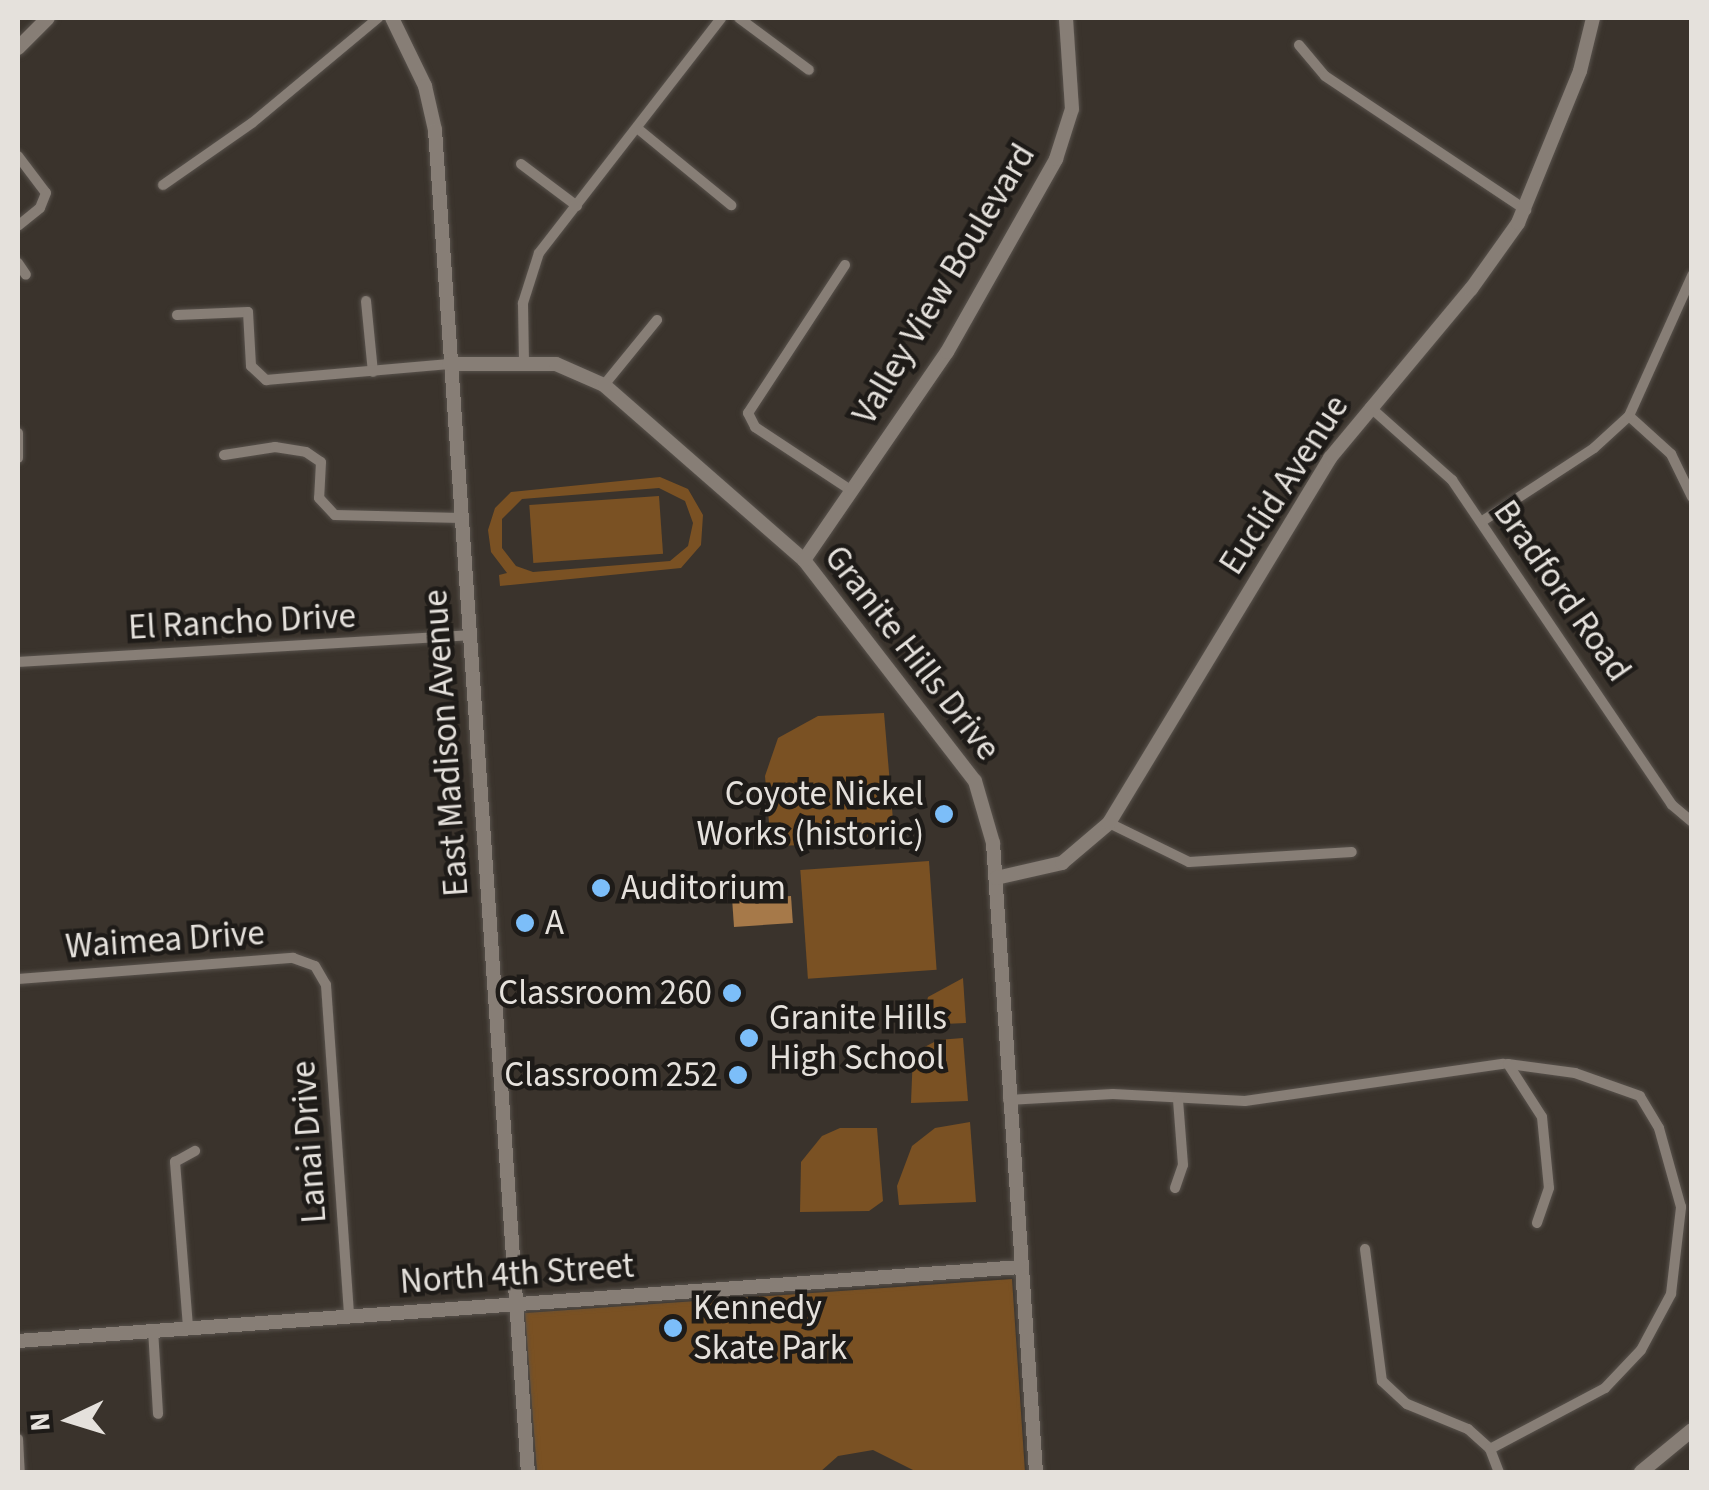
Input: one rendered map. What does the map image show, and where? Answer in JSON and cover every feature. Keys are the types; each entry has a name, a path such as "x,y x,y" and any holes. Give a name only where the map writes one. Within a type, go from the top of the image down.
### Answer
{"street":[{"path":"18,48 48,18"},
{"path":"163,185 247,120 252,123 378,18"},
{"name":"East Madison Avenue","path":"392,18 425,86 435,130 528,1472"},
{"path":"524,362 527,281 539,253 721,18"},
{"path":"739,18 809,70"},
{"name":"Valley View Boulevard","path":"804,560 947,352 1056,159 1072,109 1066,18"},
{"name":"Euclid Avenue","path":"996,878 1062,863 1108,823 1330,458 1472,290 1526,210 1593,18"},
{"path":"1299,45 1325,76 1526,210"},
{"path":"637,128 730,205"},
{"path":"18,156 46,193 40,208 18,226"},
{"path":"522,164 577,206"},
{"path":"18,263 26,274"},
{"path":"845,265 748,413 755,427 852,491"},
{"path":"1481,522 1594,448 1629,416 1692,276"},
{"path":"366,301 374,372"},
{"name":"Granite Hills Drive","path":"176,316 248,312 251,366 266,380 449,364 524,362 570,368 604,385 804,560 975,780 990,822 996,878 1036,1472"},
{"path":"604,385 657,320"},
{"name":"Bradford Road","path":"1370,407 1420,446 1481,522 1672,804 1692,822"},
{"path":"1629,416 1671,454 1692,497"},
{"path":"18,433 19,455"},
{"path":"224,455 274,447 306,452 321,462 319,498 335,515 461,518"},
{"name":"El Rancho Drive","path":"18,662 468,636"},
{"path":"1108,823 1190,862 1352,852"},
{"name":"Waimea Drive","path":"18,979 293,958 315,966"},
{"name":"Lanai Drive","path":"315,966 326,984 348,1316"},
{"path":"1008,1100 1113,1094 1210,1103 1506,1064 1575,1073 1640,1096 1664,1140 1681,1207 1682,1242 1657,1326 1620,1374 1490,1448"},
{"path":"1506,1064 1542,1117 1549,1188 1538,1223"},
{"path":"1175,1188 1183,1165 1178,1100"},
{"path":"188,1328 175,1162 196,1152"},
{"path":"1365,1248 1382,1381 1392,1395 1468,1429 1490,1448 1499,1472"},
{"name":"North 4th Street","path":"18,1341 1020,1267"},
{"path":"153,1330 158,1414"},
{"path":"1641,1472 1692,1430"},
{"path":"18,1439 20,1472"}],"shaded area":[{"path":"660,477 688,489 703,515 701,545 681,568 500,586 499,575 507,573 491,552 488,530 495,508 511,492","holes":["659,488 685,501 693,523 688,546 670,561 533,572 516,566 502,548 502,519 522,499"]},
{"path":"659,496 663,554 533,563 529,505"},
{"path":"884,713 894,832 878,843 771,846 765,776 778,738 818,716"},
{"path":"929,861 937,970 808,979 800,870"},
{"path":"791,896 793,923 734,927 732,900"},
{"path":"963,978 966,1023 921,1025 928,997"},
{"path":"963,1038 968,1101 911,1103 913,1053 938,1040"},
{"path":"970,1122 976,1202 899,1205 897,1186 912,1146 935,1128"},
{"path":"840,1128 877,1128 883,1201 869,1211 800,1212 801,1162 822,1136"},
{"path":"1012,1279 1025,1472 917,1472 873,1450 838,1456 820,1472 537,1472 525,1313"}],"place":[{"name":"Coyote Nickel Works (historic)","path":"944,814"},
{"name":"Auditorium","path":"601,888"},
{"name":"A","path":"525,923"},
{"name":"Classroom 260","path":"732,993"},
{"name":"Granite Hills High School","path":"749,1038"},
{"name":"Classroom 252","path":"738,1075"},
{"name":"Kennedy Skate Park","path":"673,1328"}]}
